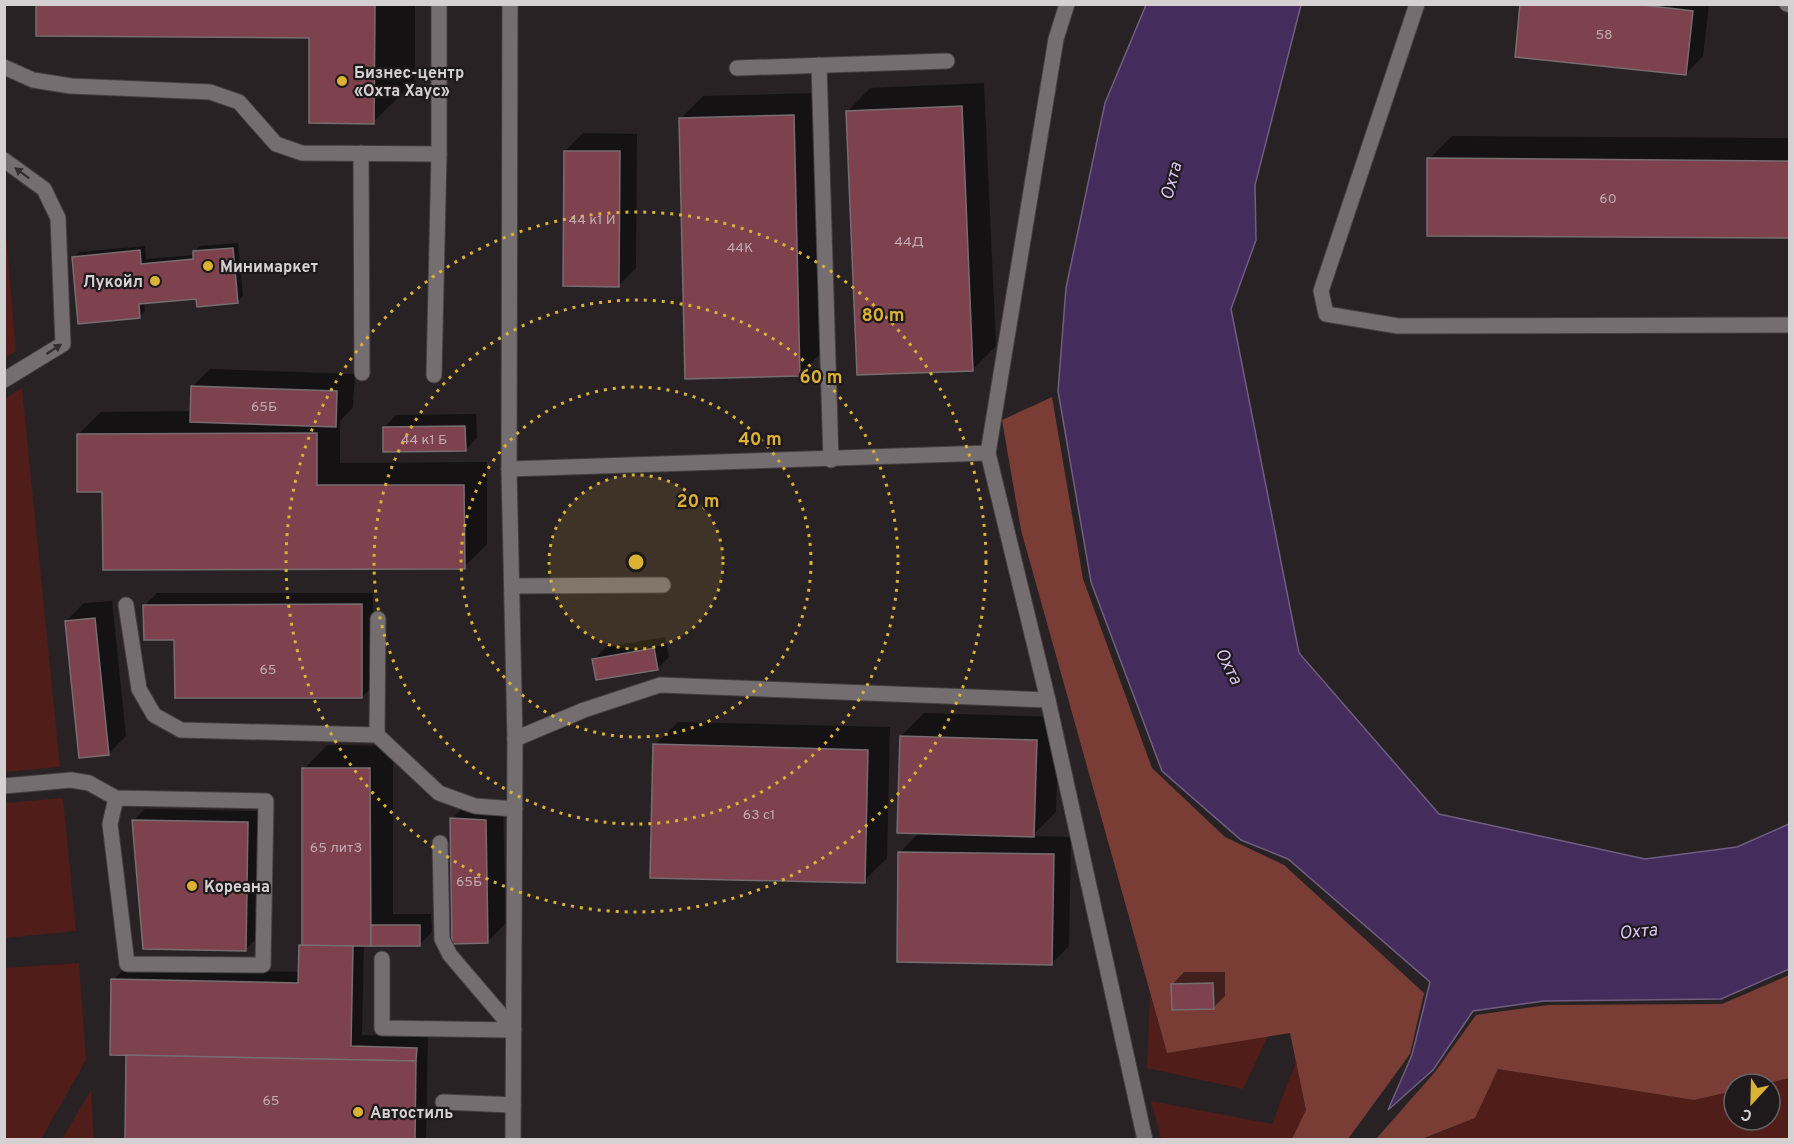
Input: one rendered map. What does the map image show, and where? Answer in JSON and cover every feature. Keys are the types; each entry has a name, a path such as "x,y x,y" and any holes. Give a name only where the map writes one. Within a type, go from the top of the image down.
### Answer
{"street":[{"path":"434,375 440,154 439,4"},
{"path":"510,4 509,469 515,739 513,1140"},
{"path":"1067,4 1056,39 988,453 1048,700 1145,1140"},
{"path":"1417,4 1321,291 1326,314 1398,326 1790,326"},
{"path":"736,68 947,61"},
{"path":"819,65 831,460"},
{"path":"4,67 33,80 71,86 210,92 239,102 276,144 302,153 440,154"},
{"path":"360,153 362,374"},
{"path":"4,160 44,189 58,218 63,344 4,380"},
{"path":"509,469 988,453"},
{"path":"512,586 663,585"},
{"path":"126,605 139,689 154,716 181,730 377,735 439,793 475,806 515,809"},
{"path":"377,735 378,619"},
{"path":"515,739 584,710 660,685 1048,700"},
{"path":"4,786 71,780 89,783 116,798 266,801 264,965 127,964 110,824 116,798"},
{"path":"440,843 442,939 450,954 514,1030"},
{"path":"382,959 382,1028 514,1030"},
{"path":"443,1102 513,1105"}],"shaded area":[{"path":"4,210 16,351 5,358 4,358"},
{"path":"22,388 60,767 5,772 4,399"},
{"path":"1052,397 1083,579 1152,768 1225,837 1284,865 1424,993 1410,1054 1348,1139 1292,1139 1306,1110 1290,1033 1167,1053 1021,530 1002,420"},
{"path":"63,798 76,931 5,938 5,803"},
{"path":"79,963 86,1060 41,1139 5,1139 5,968"},
{"path":"1789,975 1789,1078 1782,1080 1782,1072 1722,1072 1722,1094 1694,1100 1498,1069 1475,1118 1422,1139 1376,1139 1435,1072 1476,1015 1548,1005 1722,1004"},
{"path":"1150,994 1167,1053 1268,1036 1243,1089 1147,1068"},
{"path":"1296,1062 1306,1111 1292,1139 1161,1139 1151,1101 1272,1124"},
{"path":"1498,1069 1694,1100 1722,1094 1722,1132 1782,1132 1782,1080 1789,1078 1789,1139 1422,1140 1475,1118"},
{"path":"91,1090 94,1139 62,1139"}],"water":[{"name":"Охта","path":"1146,5 1301,5 1255,185 1256,240 1231,309 1299,653 1439,814 1645,859 1737,847 1789,824 1789,969 1721,999 1544,1001 1473,1011 1433,1070 1388,1110 1412,1055 1430,982 1288,859 1241,840 1162,771 1091,582 1058,391 1066,288 1105,103"}],"building":[{"name":"Бизнес-центр «Охта Хаус»","path":"36,4 375,4 374,124 309,123 309,38 36,36"},
{"path":"1520,4 1634,4 1693,11 1686,75 1515,57"},
{"path":"962,106 973,371 857,375 846,111"},
{"path":"794,115 800,376 685,379 679,118"},
{"path":"564,151 620,151 619,287 563,286"},
{"path":"1427,158 1790,161 1790,238 1427,236"},
{"name":"Лукойл","path":"233,248 238,303 197,307 196,299 139,304 140,318 78,324 72,257 140,250 141,264 193,259 193,251"},
{"path":"191,386 337,391 336,427 190,422"},
{"path":"465,426 466,451 383,452 383,427"},
{"path":"317,433 317,485 464,485 465,569 103,570 102,492 77,492 77,434"},
{"path":"362,604 362,698 175,698 174,640 144,640 143,605"},
{"path":"95,618 109,755 79,758 65,621"},
{"path":"654,648 658,670 596,680 592,659"},
{"path":"900,736 1037,740 1034,837 897,833"},
{"path":"653,744 868,750 865,883 650,878"},
{"path":"302,768 370,768 371,946 302,946"},
{"path":"450,818 486,820 488,943 452,944"},
{"name":"Кореана","path":"132,820 248,822 246,951 143,949"},
{"path":"898,852 1054,854 1052,965 897,962"},
{"path":"371,925 420,925 420,946 371,946"},
{"path":"299,945 353,946 351,1046 417,1048 416,1061 110,1055 111,979 298,983"},
{"path":"1213,983 1214,1009 1172,1010 1171,984"},
{"path":"126,1055 416,1061 415,1140 125,1140"}],"place":[{"name":"Бизнес-центр «Охта Хаус»","path":"342,81"},
{"name":"Минимаркет","path":"208,266"},
{"name":"Лукойл","path":"155,281"},
{"name":"Кореана","path":"192,886"},
{"name":"Автостиль","path":"358,1112"}]}
